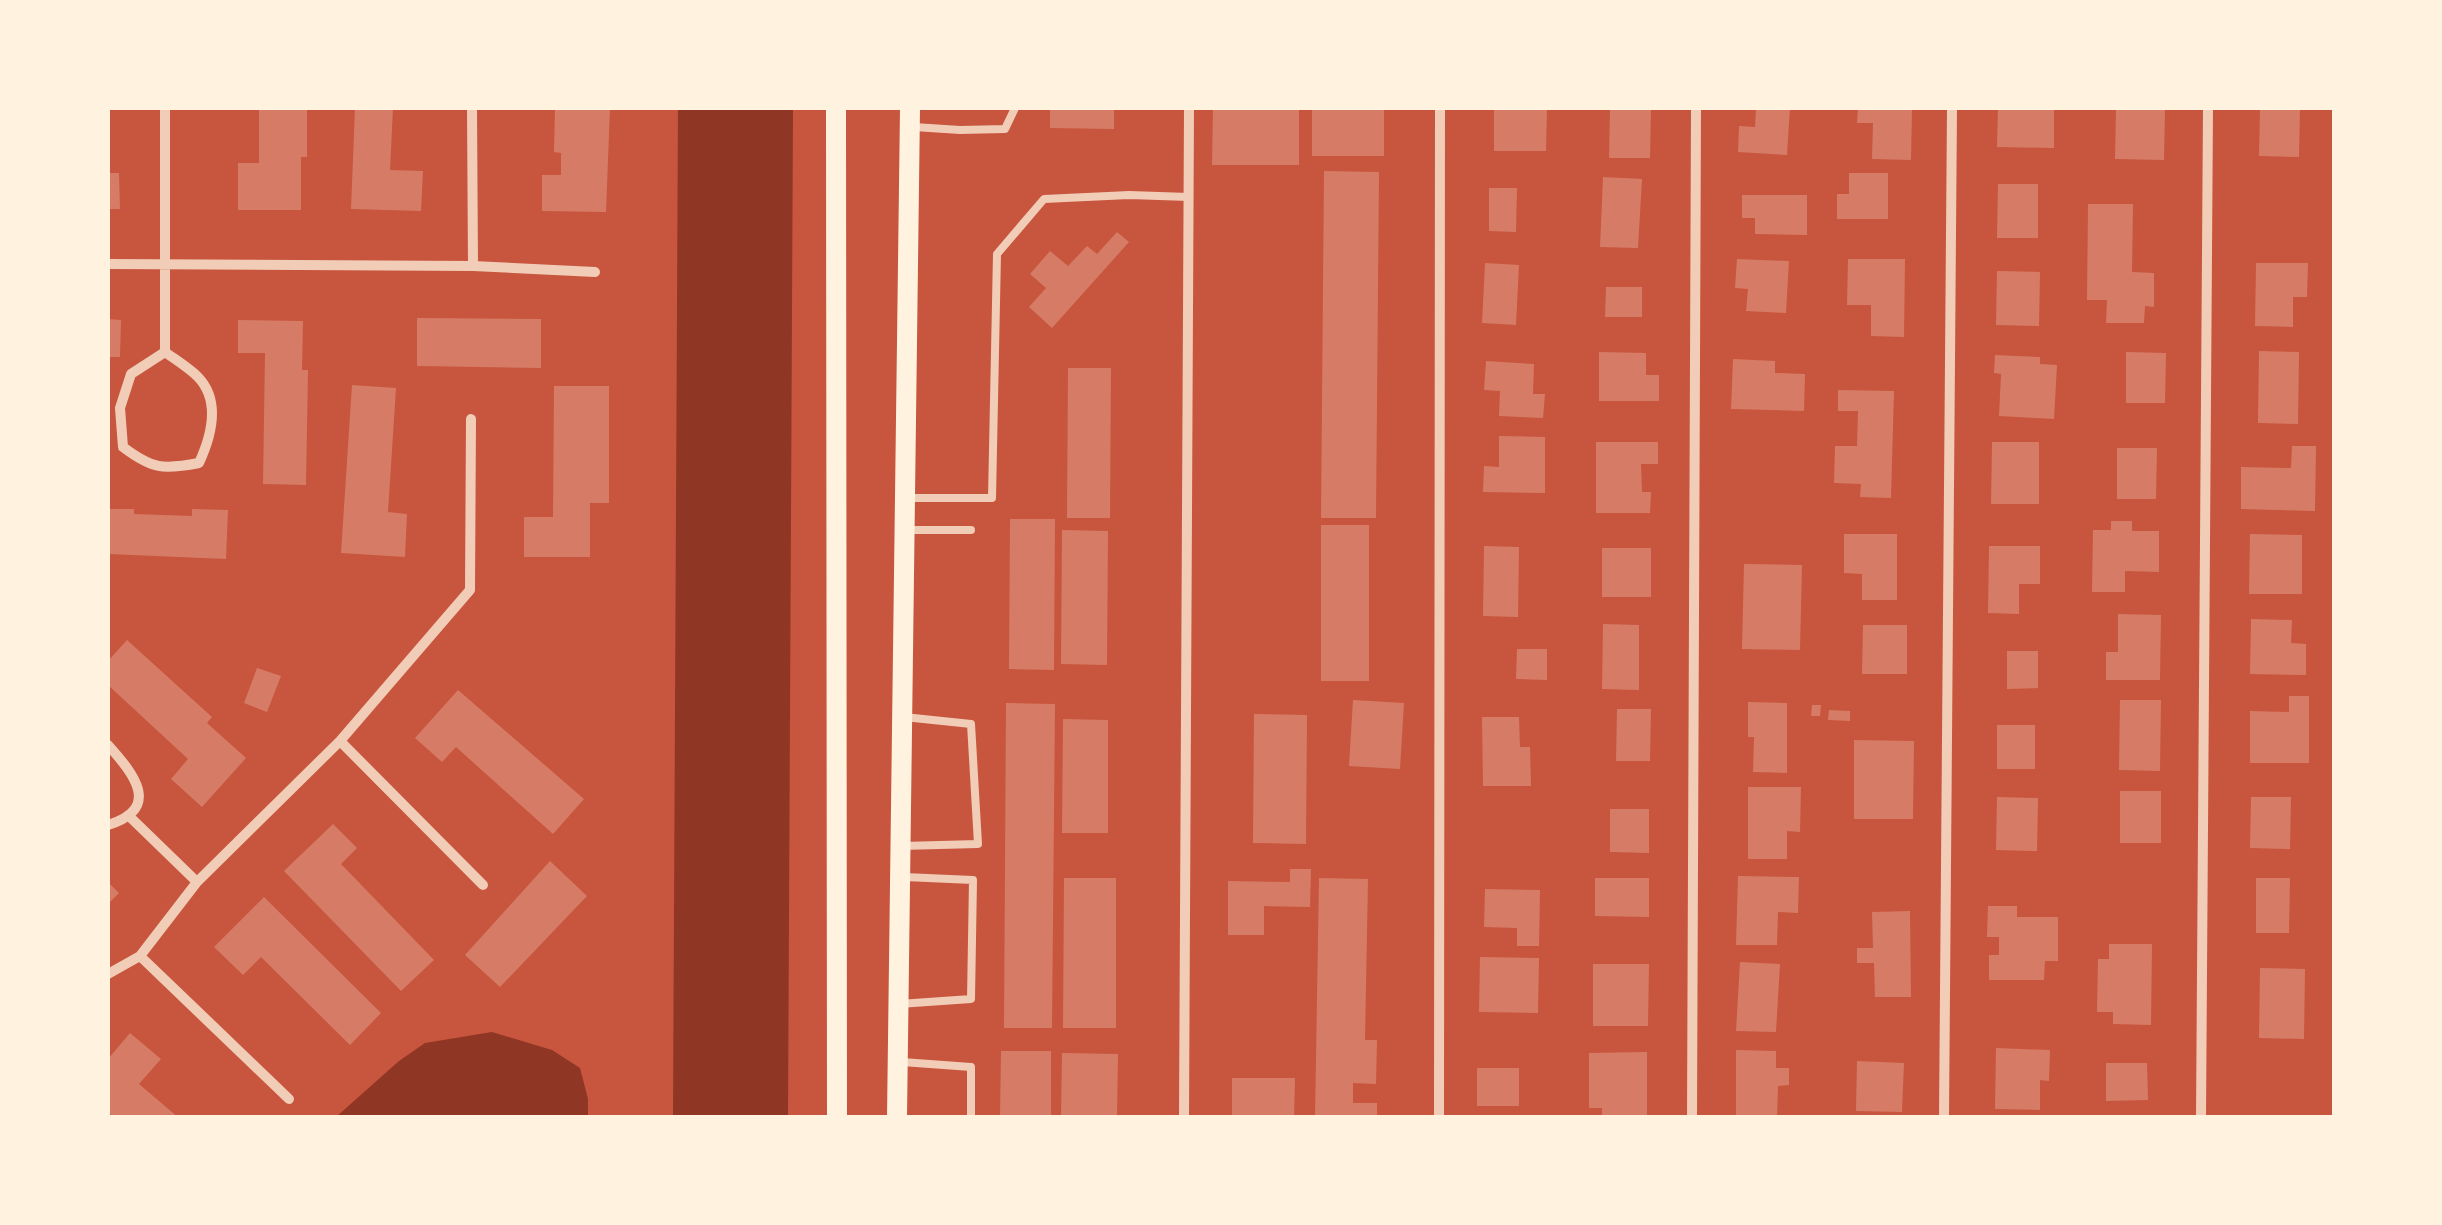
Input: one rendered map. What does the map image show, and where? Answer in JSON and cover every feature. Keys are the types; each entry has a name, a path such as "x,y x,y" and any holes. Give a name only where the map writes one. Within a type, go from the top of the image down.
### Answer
{"main road":[{"path":"836,108 837,1118"},
{"path":"897,1118 910,117"}],"street":[{"path":"165,108 165,352"},
{"path":"472,108 473,266"},
{"path":"1184,1118 1189,108"},
{"path":"1439,1118 1440,108"},
{"path":"1692,1118 1696,108"},
{"path":"1944,1118 1952,108"},
{"path":"2200,1118 2208,108"},
{"path":"108,264 473,266 595,272"},
{"path":"165,352 201,379 213,410 210,440 199,463 174,468 147,466 123,447 120,408 131,374 165,352"},
{"path":"108,974 140,956 197,882 340,741 470,590 471,419"},
{"path":"340,741 483,885"},
{"path":"108,744 133,772 138,787 138,804 130,817 108,825"},
{"path":"130,817 197,882"},
{"path":"140,956 288,1099"}],"lane":[{"path":"910,117 960,130 1005,129 1015,108"},
{"path":"906,498 992,498 997,254 1044,199 1189,197"},
{"path":"906,530 971,530"},
{"path":"901,846 978,844 971,724 904,717"},
{"path":"899,1004 971,999 972,880 901,877"},
{"path":"898,1062 971,1067 971,1118"}],"shaded area":[{"path":"678,108 793,108 788,1117 673,1117"},
{"path":"492,1032 552,1050 580,1068 588,1117 336,1117 425,1043"}],"building":[{"path":"259,108 307,108 307,157 301,157 301,210 238,210 238,163 259,163"},
{"path":"355,108 393,108 390,170 423,171 421,211 351,209"},
{"path":"555,108 610,108 606,212 542,211 542,175 561,175 561,153 554,152"},
{"path":"1050,108 1114,108 1114,129 1050,128"},
{"path":"1213,108 1299,108 1299,165 1212,165"},
{"path":"1312,108 1384,108 1384,156 1312,156"},
{"path":"1494,108 1547,108 1546,151 1494,151"},
{"path":"1610,108 1651,108 1650,158 1609,158"},
{"path":"1756,108 1790,108 1787,155 1738,152 1739,126 1755,127"},
{"path":"1858,108 1912,108 1911,160 1872,159 1873,123 1857,123"},
{"path":"1998,108 2054,108 2054,148 1997,147"},
{"path":"2116,108 2165,108 2164,160 2115,159"},
{"path":"2260,108 2300,108 2299,157 2259,156"},
{"path":"1324,171 1379,172 1376,518 1321,518"},
{"path":"108,173 119,173 120,209 108,209"},
{"path":"1849,173 1888,173 1888,219 1837,219 1837,194 1849,194"},
{"path":"1603,177 1642,179 1638,248 1600,247"},
{"path":"1998,184 2038,184 2038,238 1997,238"},
{"path":"1489,188 1517,188 1516,232 1489,231"},
{"path":"1742,195 1807,195 1807,235 1755,234 1755,218 1742,218"},
{"path":"2088,204 2133,204 2132,272 2154,273 2154,307 2145,306 2144,323 2106,323 2107,300 2087,300"},
{"path":"1117,232 1129,242 1052,328 1029,307 1046,288 1030,274 1050,251 1068,266 1087,246 1097,254"},
{"path":"1737,259 1789,261 1786,313 1746,311 1748,289 1735,288"},
{"path":"1848,259 1905,259 1904,337 1871,336 1871,305 1847,305"},
{"path":"1485,263 1519,265 1516,325 1482,323"},
{"path":"2256,263 2308,263 2307,297 2293,297 2293,327 2255,326"},
{"path":"1997,271 2040,272 2039,326 1996,325"},
{"path":"1606,287 1642,287 1642,317 1605,317"},
{"path":"417,318 541,319 541,368 417,366"},
{"path":"108,319 121,320 120,357 108,357"},
{"path":"238,320 303,321 302,370 308,370 306,485 263,484 265,353 238,353"},
{"path":"2259,351 2299,352 2298,424 2258,423"},
{"path":"1599,352 1646,353 1646,375 1659,375 1659,401 1599,401"},
{"path":"2126,352 2166,353 2165,403 2126,403"},
{"path":"1995,355 2040,357 2040,364 2057,365 2054,419 1999,416 2001,374 1994,373"},
{"path":"1733,359 1775,361 1775,373 1805,374 1804,411 1731,409"},
{"path":"1486,361 1534,364 1533,394 1545,394 1543,418 1499,416 1500,391 1484,390"},
{"path":"1068,368 1111,368 1110,518 1067,518"},
{"path":"352,385 396,388 388,512 407,514 405,557 341,553"},
{"path":"554,386 609,386 609,503 590,503 590,557 524,557 524,517 553,517"},
{"path":"1838,390 1894,391 1891,498 1860,497 1861,484 1834,483 1835,446 1857,446 1858,411 1838,411"},
{"path":"1499,436 1545,437 1545,493 1483,492 1484,466 1499,467"},
{"path":"1596,442 1658,442 1658,464 1641,464 1642,492 1651,492 1650,513 1596,513"},
{"path":"1992,442 2039,442 2039,504 1991,504"},
{"path":"2292,446 2316,446 2315,511 2241,509 2241,467 2291,468"},
{"path":"2117,448 2157,448 2156,499 2117,499"},
{"path":"108,509 192,516 192,509 228,510 226,559 108,554"},
{"path":"1010,519 1055,519 1054,670 1009,669"},
{"path":"2111,521 2132,521 2132,531 2159,531 2159,572 2125,571 2125,592 2092,592 2093,530 2111,530"},
{"path":"1321,525 1369,525 1369,681 1321,681"},
{"path":"1062,530 1108,531 1107,665 1061,664"},
{"path":"1844,534 1897,534 1897,600 1862,600 1862,574 1844,573"},
{"path":"2250,534 2302,535 2302,594 2249,594"},
{"path":"1484,546 1519,547 1518,617 1483,616"},
{"path":"1989,546 2040,546 2040,584 2019,584 2019,614 1988,613"},
{"path":"1602,548 1651,548 1651,597 1602,597"},
{"path":"1744,564 1802,565 1800,650 1742,649"},
{"path":"2118,614 2161,615 2160,680 2106,680 2106,652 2118,652"},
{"path":"2251,619 2292,620 2291,643 2306,644 2306,675 2250,674"},
{"path":"1603,624 1639,625 1639,690 1602,689"},
{"path":"1863,625 1907,625 1907,674 1862,674"},
{"path":"127,640 212,717 207,723 246,758 202,807 171,779 188,759 108,685 108,661"},
{"path":"1517,649 1547,649 1547,680 1516,679"},
{"path":"2007,651 2038,651 2038,688 2007,689"},
{"path":"257,668 281,676 267,712 244,703"},
{"path":"458,690 584,799 553,834 456,747 442,762 415,738"},
{"path":"2289,696 2309,696 2309,763 2250,763 2250,711 2289,712"},
{"path":"1353,700 1404,703 1400,769 1349,766"},
{"path":"2120,700 2161,700 2160,771 2119,770"},
{"path":"1748,702 1787,703 1787,773 1753,772 1754,737 1748,737"},
{"path":"1006,703 1055,704 1052,1028 1004,1028"},
{"path":"1812,705 1821,705 1820,716 1811,716"},
{"path":"1617,709 1651,709 1650,761 1616,761"},
{"path":"1829,710 1850,711 1850,721 1828,720"},
{"path":"1254,714 1307,715 1306,844 1253,843"},
{"path":"1482,717 1519,717 1520,747 1530,747 1531,786 1483,786"},
{"path":"1063,719 1108,720 1108,833 1062,833"},
{"path":"1997,725 2035,725 2035,769 1997,769"},
{"path":"1854,740 1914,741 1913,819 1854,819"},
{"path":"1748,787 1801,787 1800,832 1787,831 1787,859 1748,859"},
{"path":"2120,791 2161,791 2161,843 2120,843"},
{"path":"1997,797 2038,798 2037,851 1996,850"},
{"path":"2251,797 2291,797 2290,849 2250,848"},
{"path":"1610,809 1649,809 1649,853 1610,852"},
{"path":"333,824 357,848 341,864 434,960 401,991 284,871"},
{"path":"550,861 587,896 500,987 465,955"},
{"path":"1290,869 1311,869 1310,907 1264,906 1264,935 1228,935 1228,881 1290,882"},
{"path":"1738,876 1799,877 1798,913 1778,912 1777,945 1736,945"},
{"path":"1064,878 1116,878 1116,1028 1063,1028"},
{"path":"1319,878 1368,879 1365,1040 1377,1040 1376,1084 1353,1083 1353,1103 1377,1103 1377,1118 1315,1118"},
{"path":"1595,878 1649,878 1649,917 1595,916"},
{"path":"2256,878 2290,878 2289,933 2256,933"},
{"path":"108,882 119,893 108,904"},
{"path":"1485,889 1540,890 1539,946 1517,946 1517,928 1484,927"},
{"path":"264,897 381,1013 350,1045 261,957 243,975 214,947"},
{"path":"1988,906 2017,906 2017,917 2058,917 2058,961 2045,961 2044,980 1989,980 1989,955 1999,955 1999,937 1987,937"},
{"path":"1910,911 1911,997 1875,997 1874,963 1857,963 1857,948 1873,948 1872,912"},
{"path":"2109,944 2152,944 2151,1025 2113,1024 2113,1012 2097,1012 2098,959 2109,959"},
{"path":"1480,957 1539,958 1538,1013 1479,1012"},
{"path":"1740,962 1780,964 1776,1032 1736,1031"},
{"path":"1593,964 1649,964 1648,1026 1593,1026"},
{"path":"2260,968 2305,969 2304,1039 2259,1038"},
{"path":"130,1033 161,1059 139,1084 179,1118 114,1118 108,1112 108,1059"},
{"path":"1996,1048 2050,1050 2049,1081 2040,1080 2040,1110 1995,1109"},
{"path":"1736,1050 1776,1051 1776,1068 1789,1068 1789,1085 1778,1086 1777,1118 1736,1118"},
{"path":"1001,1051 1051,1051 1051,1118 1000,1118"},
{"path":"1647,1052 1647,1118 1602,1118 1602,1108 1589,1108 1589,1053"},
{"path":"1062,1053 1118,1054 1117,1118 1061,1118"},
{"path":"1857,1061 1904,1063 1902,1112 1856,1111"},
{"path":"2106,1063 2147,1063 2148,1100 2106,1101"},
{"path":"1477,1068 1519,1068 1519,1106 1477,1106"},
{"path":"1232,1078 1295,1078 1294,1118 1232,1118"}]}
